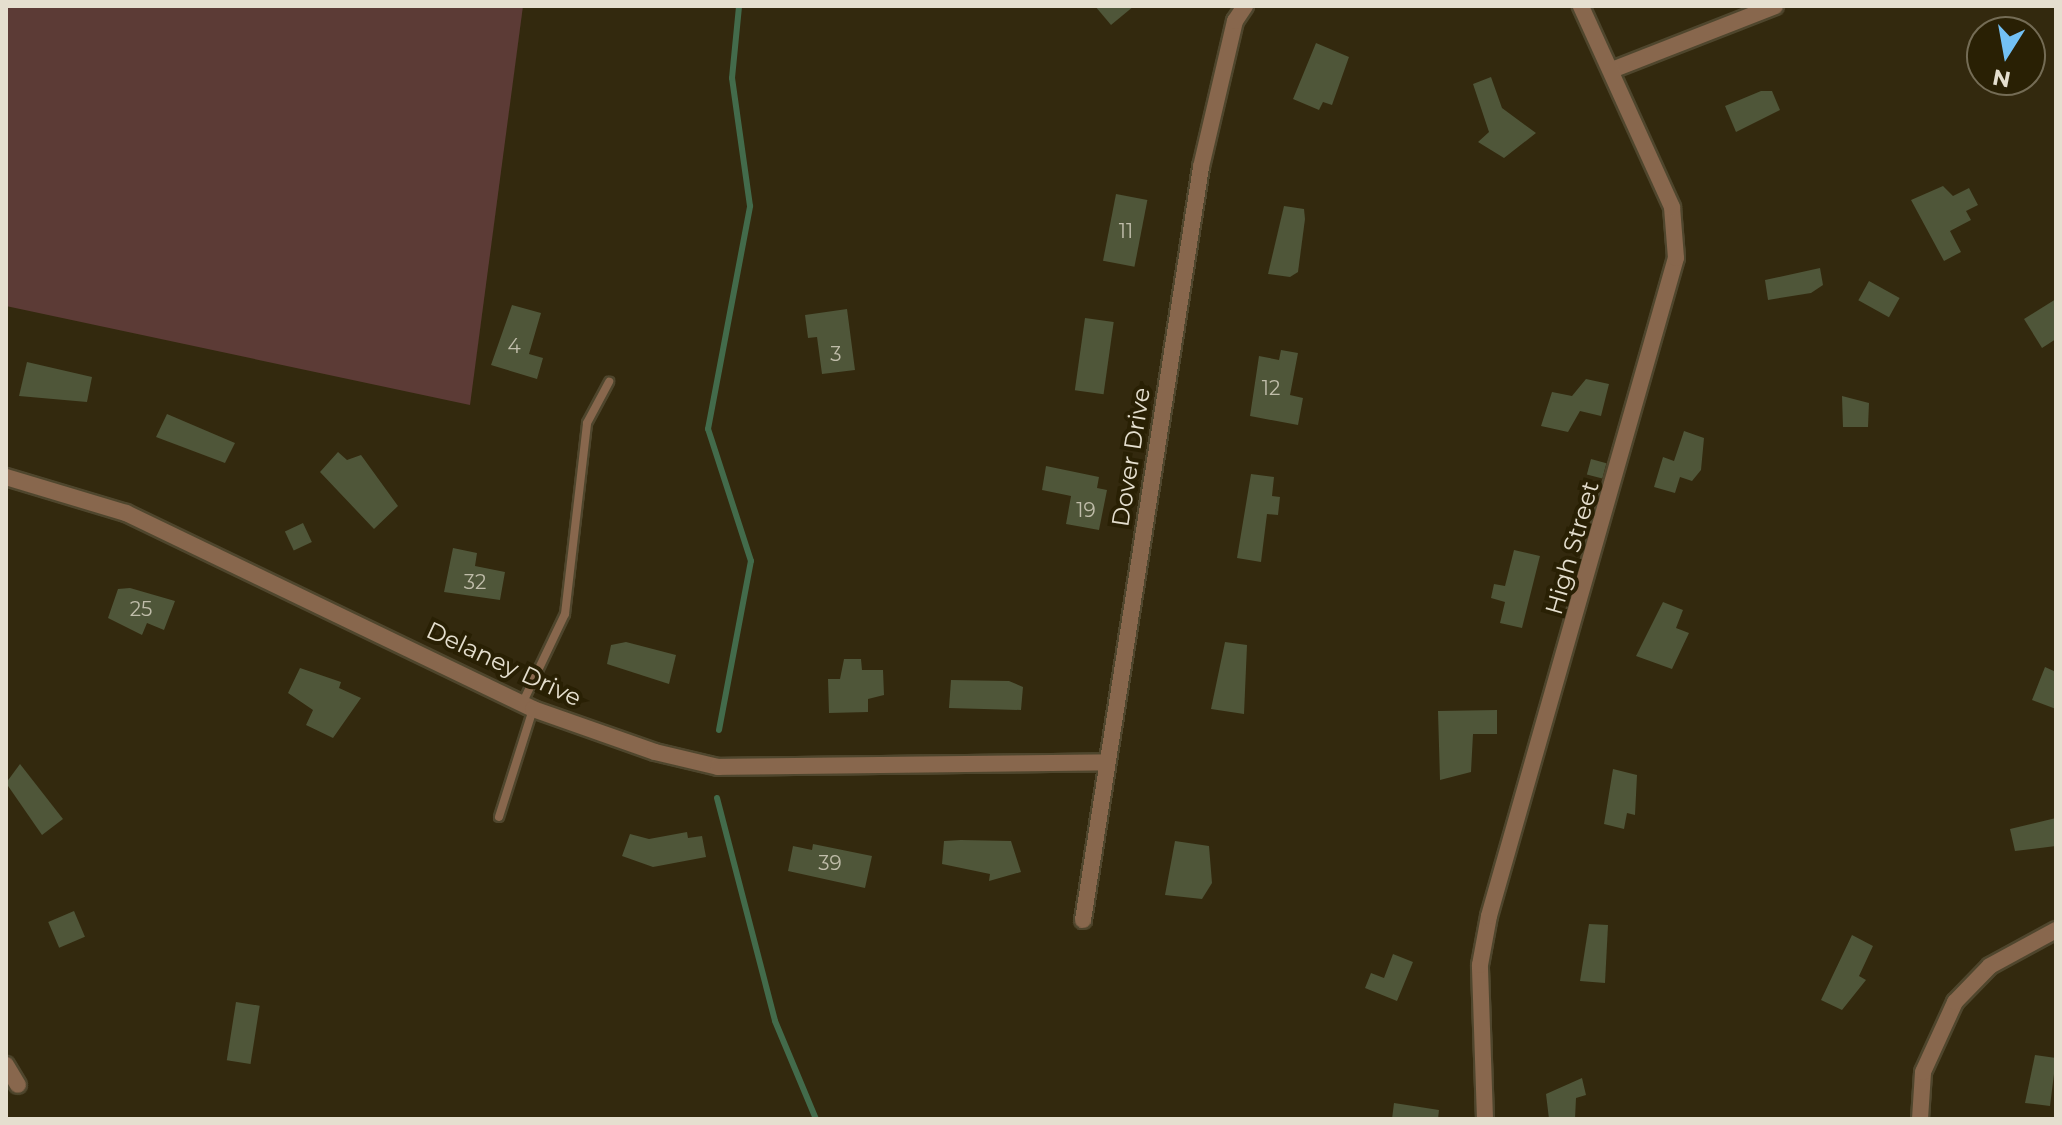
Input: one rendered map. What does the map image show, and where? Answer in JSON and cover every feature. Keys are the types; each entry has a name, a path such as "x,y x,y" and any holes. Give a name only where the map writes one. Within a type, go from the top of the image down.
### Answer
{"street":[{"name":"Dover Drive","path":"1083,920 1201,167 1235,21 1245,6"},
{"name":"High Street","path":"1485,1119 1480,965 1489,916 1676,258 1672,207 1581,6"},
{"path":"1612,70 1775,6"},
{"name":"Delaney Drive","path":"6,477 96,502 232,559 527,706 718,767 1107,762"},
{"path":"1920,1119 1923,1072 1955,1002 1990,966 2056,930"},
{"path":"6,1065 18,1085"}],"lane":[{"path":"499,817 527,706 565,614 587,423 609,382"}],"shaded area":[{"path":"6,6 523,6 470,405 6,306"}],"building":[{"path":"1095,6 1134,6 1111,25"},
{"path":"1316,43 1349,57 1332,105 1323,102 1319,110 1293,99"},
{"path":"1491,77 1502,108 1536,133 1504,158 1478,142 1489,132 1473,84"},
{"path":"1761,91 1772,91 1780,110 1736,132 1725,106"},
{"path":"1943,186 1953,196 1969,188 1978,205 1966,211 1971,220 1950,231 1961,252 1944,261 1911,200"},
{"path":"1116,194 1147,200 1134,267 1103,261"},
{"path":"1284,206 1304,209 1305,219 1298,272 1290,277 1268,274"},
{"path":"1820,268 1823,285 1811,293 1768,300 1765,280"},
{"path":"1869,281 1900,298 1889,317 1858,300"},
{"path":"2056,299 2056,339 2042,348 2024,319"},
{"path":"512,305 541,313 529,354 543,358 537,379 491,365"},
{"path":"847,309 855,370 822,374 817,337 808,338 805,315"},
{"path":"1085,318 1114,322 1104,394 1075,390"},
{"path":"1281,350 1298,353 1290,395 1303,398 1298,425 1250,416 1259,356 1279,360"},
{"path":"27,362 92,377 87,402 19,396"},
{"path":"1586,379 1609,384 1601,416 1580,411 1568,432 1541,426 1552,392 1572,396"},
{"path":"1842,396 1869,403 1868,427 1843,427"},
{"path":"167,414 235,443 225,463 156,437"},
{"path":"1684,431 1704,438 1701,470 1692,481 1680,477 1675,493 1654,487 1663,457 1674,461"},
{"path":"338,452 347,460 361,455 398,506 374,529 320,472"},
{"path":"1591,459 1606,463 1602,479 1587,474"},
{"path":"1046,466 1099,477 1097,488 1107,490 1099,530 1066,524 1071,496 1042,490"},
{"path":"1251,474 1274,477 1272,496 1280,497 1278,515 1267,514 1261,562 1237,558"},
{"path":"303,523 312,542 294,550 285,531"},
{"path":"453,548 477,553 475,566 505,572 500,600 444,592"},
{"path":"1514,550 1540,556 1522,628 1500,623 1505,602 1491,598 1494,584 1505,586"},
{"path":"130,588 175,601 164,630 147,623 142,635 108,618 118,589"},
{"path":"1663,602 1683,610 1676,628 1689,633 1672,669 1636,656"},
{"path":"626,642 676,655 669,684 607,664 611,645"},
{"path":"1225,642 1247,645 1244,714 1211,709"},
{"path":"844,659 861,659 862,670 883,670 884,695 868,699 868,712 829,713 828,679 840,679"},
{"path":"2045,667 2056,672 2056,709 2032,700"},
{"path":"300,668 341,682 339,688 361,698 333,738 306,725 313,710 288,693"},
{"path":"951,680 1009,681 1023,687 1021,710 949,708"},
{"path":"1497,710 1497,734 1473,734 1471,772 1440,780 1438,711"},
{"path":"20,764 63,819 42,835 6,783"},
{"path":"1613,769 1637,775 1635,815 1627,813 1624,829 1604,824"},
{"path":"2056,818 2056,846 2015,851 2010,829"},
{"path":"687,832 688,838 702,836 706,857 653,867 622,856 630,834 649,839"},
{"path":"944,841 1011,841 1021,872 989,881 990,874 942,864"},
{"path":"1175,841 1209,846 1212,883 1202,899 1165,895"},
{"path":"813,844 872,856 865,888 788,871 793,846 812,850"},
{"path":"74,911 85,937 59,948 48,922"},
{"path":"1589,924 1608,925 1605,983 1580,981"},
{"path":"1852,935 1873,946 1859,976 1866,980 1842,1010 1821,1000"},
{"path":"1393,954 1413,962 1397,1001 1365,988 1371,973 1384,978"},
{"path":"236,1002 260,1006 250,1064 227,1060"},
{"path":"2035,1055 2056,1058 2050,1106 2025,1103"},
{"path":"1582,1078 1586,1095 1576,1098 1575,1119 1549,1119 1546,1094"},
{"path":"1394,1103 1439,1110 1438,1119 1392,1119"}],"waterway":[{"path":"719,730 751,561 708,429 750,206 732,78 739,6"},
{"path":"717,798 775,1021 816,1119"}]}
